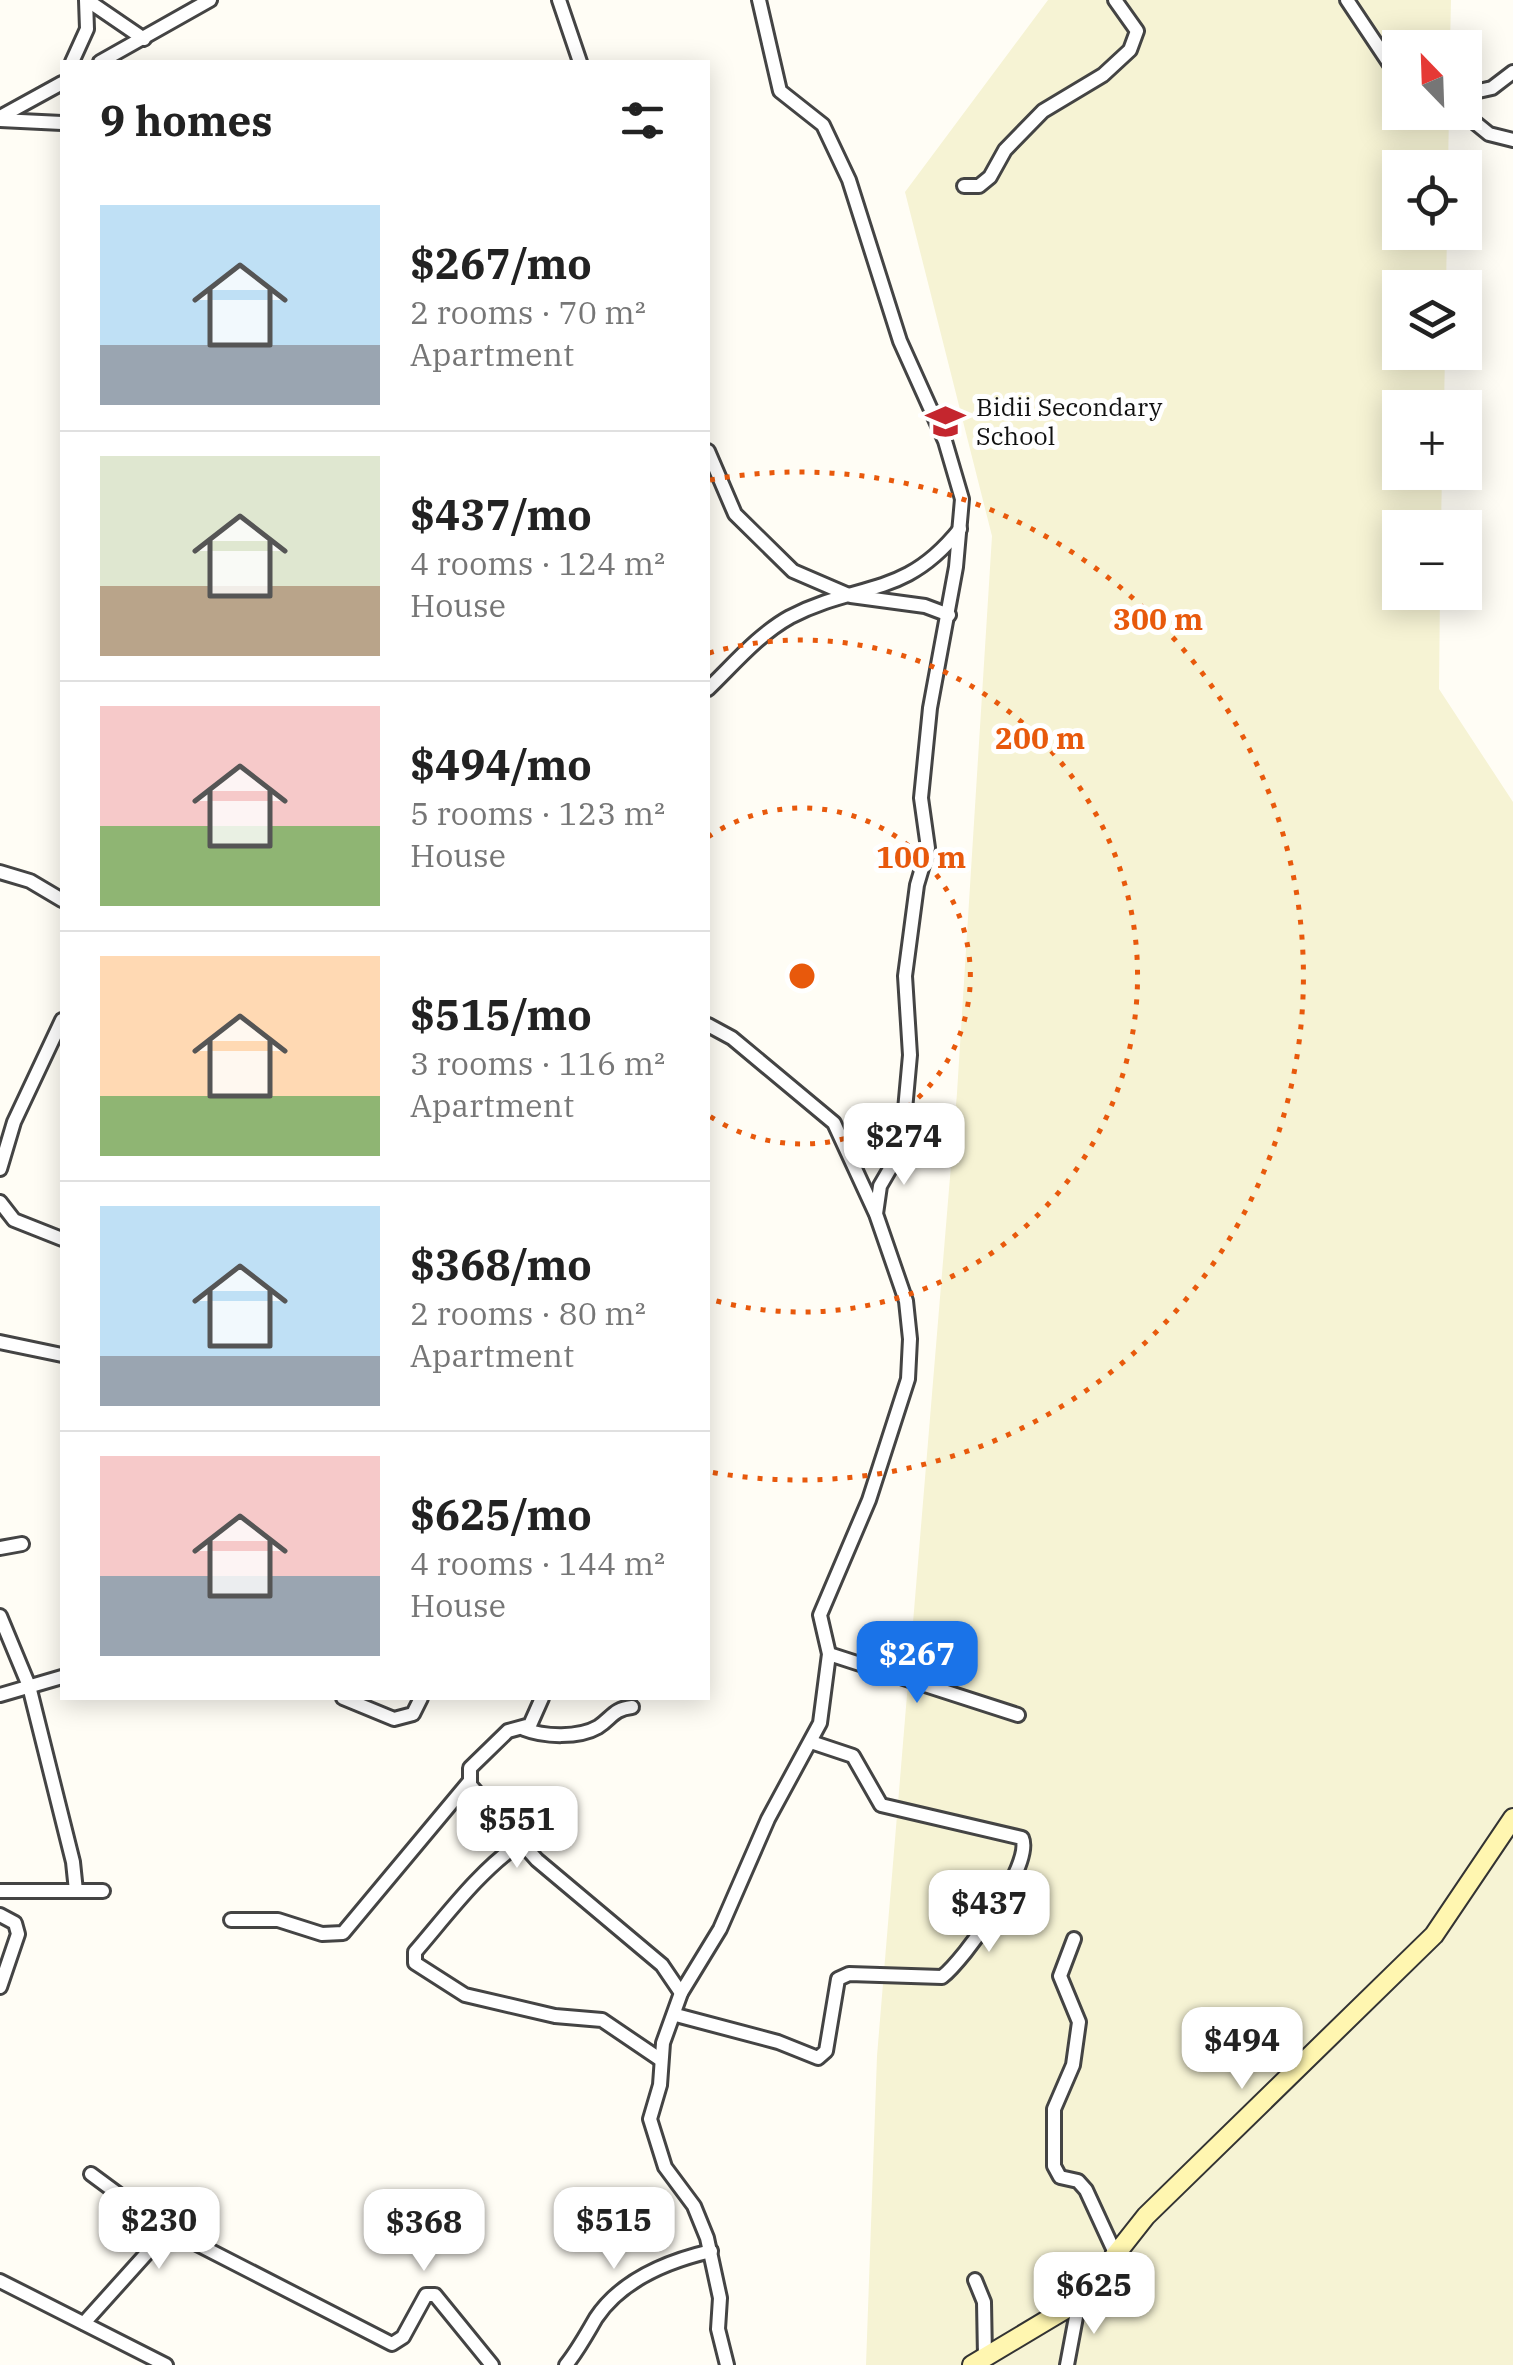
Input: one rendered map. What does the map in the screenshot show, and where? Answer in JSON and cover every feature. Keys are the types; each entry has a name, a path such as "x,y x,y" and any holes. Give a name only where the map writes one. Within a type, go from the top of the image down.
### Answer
{"main road":[{"path":"979,2361 1079,2301 1146,2216 1434,1934 1513,1818"}],"street":[{"path":"104,60 210,0"},
{"path":"559,0 579,60"},
{"path":"759,0 780,91 823,125 850,180 900,341 954,468 962,499 949,615 930,708 920,816 928,848 917,885 905,976 910,1055 903,1132 898,1155 880,1186 876,1214"},
{"path":"964,186 979,186 990,177 1005,150 1043,111 1097,79 1130,50 1137,31 1115,0"},
{"path":"1347,0 1382,54"},
{"path":"73,60 92,2 144,39"},
{"path":"1482,90 1492,88 1513,72"},
{"path":"0,119 60,83"},
{"path":"0,119 60,122"},
{"path":"1482,128 1513,140"},
{"path":"710,456 735,514 773,556 793,571 851,596 925,606 949,615"},
{"path":"710,687 782,622 824,602 905,579 942,552 960,530"},
{"path":"0,872 60,899"},
{"path":"50,892 60,883"},
{"path":"0,1169 14,1122 60,1024"},
{"path":"710,1026 732,1038 834,1122 876,1214 906,1301 910,1357 900,1410 869,1500 824,1596 819,1628 829,1654 824,1710 811,1742 768,1819 720,1929 682,1993 667,2030 660,2085 650,2119 665,2167 694,2206 711,2252 720,2303 718,2329 727,2365"},
{"path":"0,1202 14,1220 60,1238"},
{"path":"0,1342 60,1355"},
{"path":"0,1548 22,1544"},
{"path":"0,1616 30,1686 76,1891"},
{"path":"829,1654 1018,1715"},
{"path":"0,1695 60,1678"},
{"path":"348,1700 394,1720 413,1714 420,1700"},
{"path":"524,1729 541,1700"},
{"path":"231,1920 278,1920 322,1934 343,1933 469,1782 470,1768 508,1731 587,1732 611,1712 632,1706"},
{"path":"676,2015 778,2042 818,2058 826,2051 838,1979 849,1974 942,1977 961,1959 1005,1894 1024,1849 1022,1838 881,1806 853,1756 811,1742"},
{"path":"469,1782 520,1843 662,1965 682,1993"},
{"path":"520,1843 492,1864 415,1952 415,1963 464,1995 556,2016 602,2020 662,2060"},
{"path":"0,1891 103,1891"},
{"path":"0,1914 15,1923 18,1934 0,1987"},
{"path":"1074,1938 1060,1976 1079,2022 1073,2065 1054,2110 1054,2166 1060,2177 1078,2182 1086,2190 1115,2253"},
{"path":"91,2174 126,2202 262,2280 392,2344 402,2337 426,2295 435,2295 492,2365"},
{"path":"84,2324 147,2253 146,2240 126,2202"},
{"path":"566,2365 597,2318 618,2295 664,2264 711,2252"},
{"path":"974,2280 984,2302 979,2361"},
{"path":"0,2281 166,2365"},
{"path":"1067,2365 1079,2301"}],"shaded area":[{"path":"1048,0 1451,0 1450,30 1382,30 1382,130 1449,130 1448,150 1382,150 1382,250 1447,250 1446,270 1382,270 1382,370 1445,370 1444,390 1382,390 1382,490 1442,490 1441,510 1382,510 1382,610 1440,610 1439,689 1513,802 1513,2365 866,2365 877,2056 957,1093 992,536 905,192"}],"place":[{"name":"Bidii Secondary School","path":"946,421"}]}
